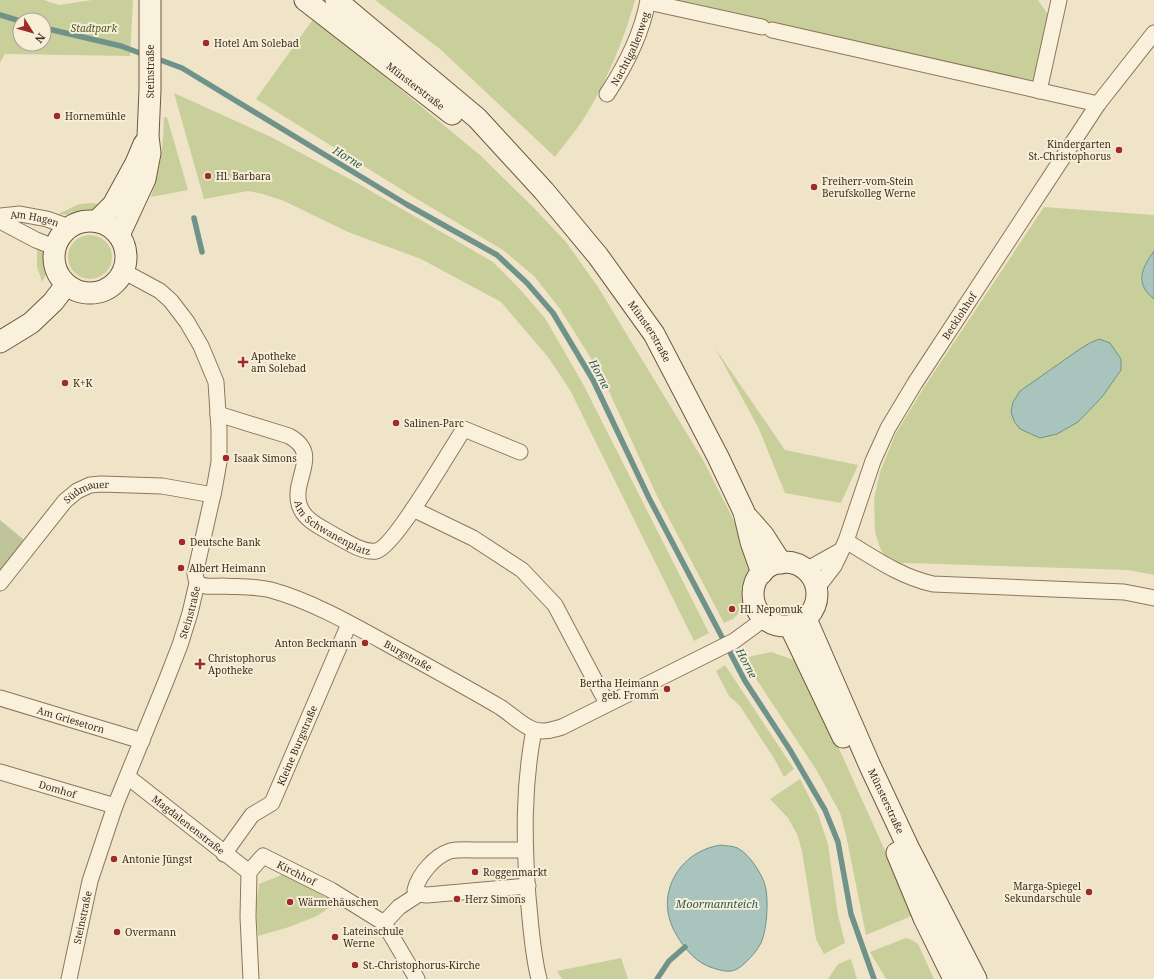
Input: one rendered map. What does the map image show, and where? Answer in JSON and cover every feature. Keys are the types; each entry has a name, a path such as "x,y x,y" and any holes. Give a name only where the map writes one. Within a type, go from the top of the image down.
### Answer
{"main road":[{"name":"Münsterstraße","path":"306,0 525,171"},
{"name":"Münsterstraße","path":"336,0 477,118 598,256 654,334 718,457 744,512 751,542 762,573"},
{"name":"Steinstraße","path":"119,236 145,179 150,153 148,136 151,2"},
{"name":"Steinstraße","path":"97,221 113,205 136,163 148,136"},
{"path":"84,221 97,221 113,228 125,246 126,259 123,270 118,280 109,288 98,292 87,293 76,291 66,285 59,277 53,258 54,247 60,236 68,227 84,221"},
{"path":"0,342 30,322 53,302 66,285"},
{"name":"Münsterstraße","path":"744,512 763,535 781,563"},
{"path":"781,563 798,565 806,570 812,577 817,588 816,603 812,612 798,622 781,626 772,624 764,619 754,604 754,586 758,577 772,565 781,563"},
{"name":"Münsterstraße","path":"798,622 924,918 954,979"},
{"name":"Münsterstraße","path":"798,622 870,766 908,847 976,979"}],"street":[{"path":"1059,0 1039,91 1098,104"},
{"name":"Nachtigallenweg","path":"607,94 640,32 648,1 1039,91"},
{"name":"Becklohhof","path":"817,588 834,566 843,546 873,461 888,428 904,400 1098,104 1154,33"},
{"name":"Am Hagen","path":"0,216 20,214 47,219 68,227"},
{"name":"Am Hagen","path":"0,221 36,240 54,247"},
{"name":"Steinstraße","path":"69,978 90,881 116,806 180,645 190,613 197,583 195,574 219,462 219,429 216,382 201,346 187,322 171,301 160,291 123,270"},
{"name":"Am Schwanenplatz","path":"218,414 289,436 296,440 306,458 298,492 300,509 304,515 314,523 366,551 377,551 383,548 413,509 464,429 520,452"},
{"name":"Südmauer","path":"0,584 65,500 77,491 90,485 116,484 162,486 213,495"},
{"path":"413,509 474,538 522,570 555,605 608,703"},
{"path":"806,570 843,546 917,580 933,584 1124,592 1154,598"},
{"name":"Burgstraße","path":"197,583 201,586 246,587 271,590 304,602 349,624 454,680 502,708 521,723 534,730"},
{"path":"539,979 532,944 525,850 526,788 529,753 534,730 548,731 562,727 734,641 764,619"},
{"name":"Kleine Burgstraße","path":"224,854 252,815 272,803 349,624"},
{"name":"Am Griesetorn","path":"0,698 142,741"},
{"name":"Domhof","path":"0,772 116,806"},
{"name":"Magdalenenstraße","path":"128,777 224,854 249,872"},
{"path":"419,894 416,890 422,875 427,868 444,853 464,850 525,850"},
{"name":"Kirchhof","path":"249,872 263,856 331,890 384,923 417,979"},
{"path":"249,872 248,917 251,979"},
{"path":"384,923 399,907 419,894 450,894 528,886"}],"green space":[{"name":"Stadtpark","path":"0,0 44,0 59,5 92,0 133,0 130,56 5,54 0,63"},
{"path":"375,0 635,0 620,45 594,102 575,131 555,157 440,49"},
{"path":"649,0 1038,0 1049,16 1039,91"},
{"path":"314,18 480,155 566,242 598,287 703,460 749,550 750,571 741,611 733,619 724,623 657,496 602,376 560,309 534,276 503,250 412,196 256,99"},
{"path":"174,93 271,137 359,184 493,262 518,287 545,318 583,384 709,633 694,641 570,390 548,357 501,302 421,259 348,232 284,201 248,191 204,199"},
{"path":"164,117 167,117 188,190 151,197 161,157"},
{"path":"92,203 105,206 93,212 82,214 58,214 79,204"},
{"path":"1044,207 1154,215 1154,575 1128,570 907,563 893,564 882,552 875,532 874,499 880,472 896,433 923,389"},
{"path":"90,235 102,239 108,245 112,257 108,269 102,275 90,279 78,275 72,269 68,257 72,245 78,239"},
{"path":"37,248 44,255 47,264 45,277 42,282 37,267"},
{"path":"715,348 785,450 858,465 841,503 785,493 759,429"},
{"path":"0,520 24,540 0,571"},
{"path":"771,652 794,660 800,668 841,753 914,915 866,935 846,835 840,813 817,771 743,659"},
{"path":"725,665 794,769 784,777 775,760 740,706 729,696 716,671"},
{"path":"800,779 818,814 828,844 838,915 845,943 824,954 816,939 802,851 797,834 788,818 770,799"},
{"path":"284,874 336,903 317,916 289,927 258,936 256,906 259,884"},
{"path":"906,938 918,944 934,979 886,979 870,952"},
{"path":"621,958 628,979 562,979 557,971"},
{"path":"851,959 857,979 828,979 838,964"}],"water":[{"path":"1154,251 1154,299 1144,287 1142,275 1146,263"},
{"path":"1099,339 1110,343 1121,359 1121,370 1102,397 1078,422 1057,434 1040,438 1020,429 1014,421 1011,412 1013,402 1020,391 1080,349"},
{"name":"Moormannteich","path":"721,845 737,848 747,855 763,880 767,898 766,923 761,943 744,964 736,970 729,971 709,967 692,956 683,946 676,934 670,919 667,904 669,890 674,877 682,866 693,856 706,849"}],"waterway":[{"name":"Horne","path":"0,15 12,19"},
{"name":"Horne","path":"52,30 121,46 145,55"},
{"name":"Horne","path":"155,58 182,68 406,204 497,255 527,283 553,313 593,380 649,498 745,681 790,750 825,810 838,842 851,914 874,979"},
{"path":"194,218 202,252"},
{"path":"657,979 669,961 685,947"}],"place":[{"name":"Hotel Am Solebad","path":"206,43"},
{"name":"Hornemühle","path":"57,116"},
{"name":"Kindergarten St.-Christophorus","path":"1119,150"},
{"name":"Hl. Barbara","path":"208,176"},
{"name":"Freiherr-vom-Stein Berufskolleg Werne","path":"814,187"},
{"name":"Apotheke am Solebad","path":"243,362"},
{"name":"K+K","path":"65,383"},
{"name":"Salinen-Parc","path":"396,423"},
{"name":"Isaak Simons","path":"226,458"},
{"name":"Deutsche Bank","path":"182,542"},
{"name":"Albert Heimann","path":"181,568"},
{"name":"Hl. Nepomuk","path":"732,609"},
{"name":"Anton Beckmann","path":"365,643"},
{"name":"Christophorus Apotheke","path":"200,664"},
{"name":"Bertha Heimann geb. Fromm","path":"667,689"},
{"name":"Antonie Jüngst","path":"114,859"},
{"name":"Roggenmarkt","path":"475,872"},
{"name":"Marga-Spiegel Sekundarschule","path":"1089,892"},
{"name":"Herz Simons","path":"457,899"},
{"name":"Wärmehäuschen","path":"290,902"},
{"name":"Overmann","path":"117,932"},
{"name":"Lateinschule Werne","path":"335,937"},
{"name":"St.-Christophorus-Kirche","path":"355,965"}]}
